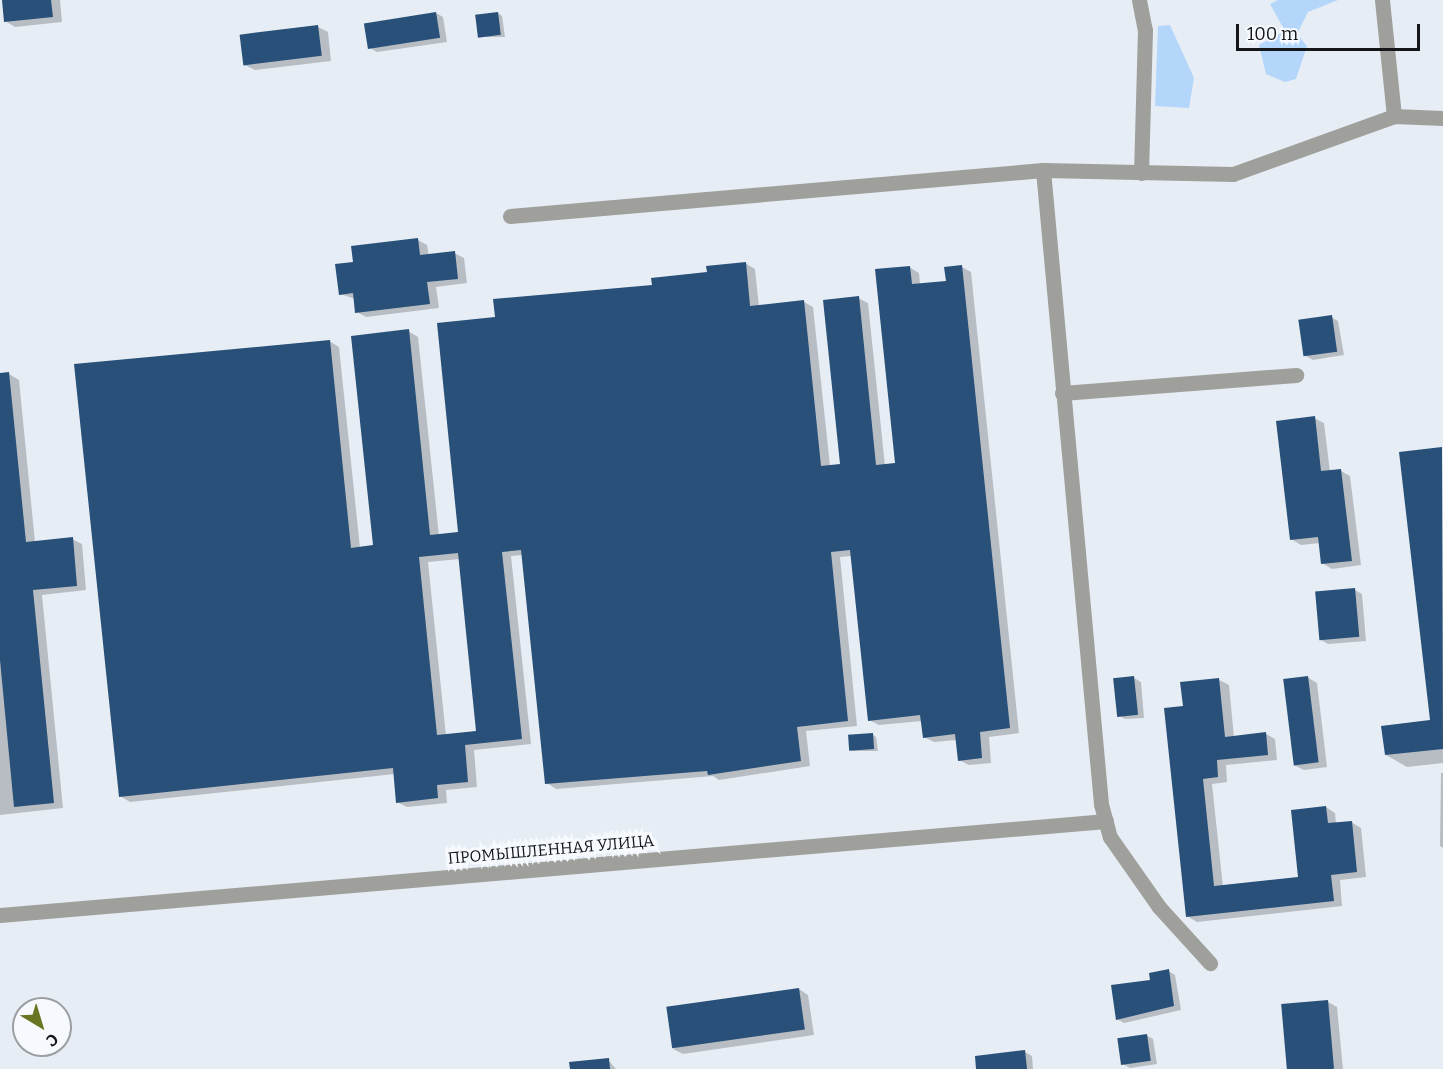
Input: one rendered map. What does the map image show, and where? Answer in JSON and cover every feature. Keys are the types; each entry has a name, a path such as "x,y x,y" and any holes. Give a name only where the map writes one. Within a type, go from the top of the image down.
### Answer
{"street":[{"path":"1139,0 1145,30 1141,173"},
{"path":"1382,0 1394,116"},
{"path":"510,216 1043,170 1233,174 1394,116 1443,118"},
{"path":"1043,170 1062,393 1106,821 1110,837 1159,907 1210,963"},
{"path":"1062,393 1296,375"},
{"name":"ПРОМЫШЛЕННАЯ УЛИЦА","path":"0,915 1106,821"}],"shaded area":[{"path":"1278,0 1338,0 1308,12 1297,34 1307,46 1296,79 1285,82 1266,74 1259,45 1285,31 1270,4"},
{"path":"1170,25 1194,78 1189,108 1155,106 1158,26"}],"building":[{"path":"2,0 51,0 53,17 4,22"},
{"path":"436,12 440,38 368,49 364,23"},
{"path":"498,12 501,35 478,38 475,15"},
{"path":"318,25 322,56 243,65 240,35"},
{"path":"418,238 420,255 455,251 458,279 427,282 430,304 355,313 353,293 339,295 335,264 353,262 351,246"},
{"path":"746,262 750,306 804,300 821,466 840,464 823,300 859,296 876,465 895,463 875,269 910,266 912,284 946,281 944,267 962,265 1010,728 980,732 982,758 958,761 955,734 923,738 920,715 868,721 850,550 831,552 848,721 797,727 801,761 708,775 707,771 545,784 521,550 502,552 522,739 465,745 468,782 437,785 438,798 396,803 393,768 119,797 74,364 330,340 351,548 373,545 351,336 409,329 430,535 458,532 437,323 495,317 493,299 652,285 651,278 707,272 706,266","holes":["458,553 476,731 437,735 419,557"]},
{"path":"1332,315 1337,352 1303,356 1298,320"},
{"path":"9,372 26,542 73,537 77,586 33,590 54,803 14,807 0,660 0,373"},
{"path":"1315,416 1321,471 1341,469 1352,561 1321,564 1318,537 1290,540 1276,421"},
{"path":"1442,447 1443,749 1385,755 1381,726 1430,720 1399,452"},
{"path":"1355,588 1359,637 1319,640 1315,591"},
{"path":"1134,676 1138,715 1117,717 1113,678"},
{"path":"1308,676 1319,762 1294,765 1283,679"},
{"path":"1219,678 1225,737 1266,732 1268,755 1217,760 1218,777 1203,779 1214,886 1298,877 1291,810 1326,806 1328,823 1352,821 1357,872 1331,875 1334,901 1186,917 1164,708 1183,706 1180,682"},
{"path":"873,733 874,749 849,751 848,735"},
{"path":"1169,969 1174,1006 1116,1020 1111,985 1150,980 1149,973"},
{"path":"799,988 805,1030 672,1048 666,1007"},
{"path":"1328,1000 1334,1069 1287,1069 1281,1004"},
{"path":"1147,1034 1151,1061 1121,1065 1117,1038"},
{"path":"1025,1050 1027,1069 976,1069 975,1056"},
{"path":"609,1058 610,1069 570,1069 569,1062"}]}
